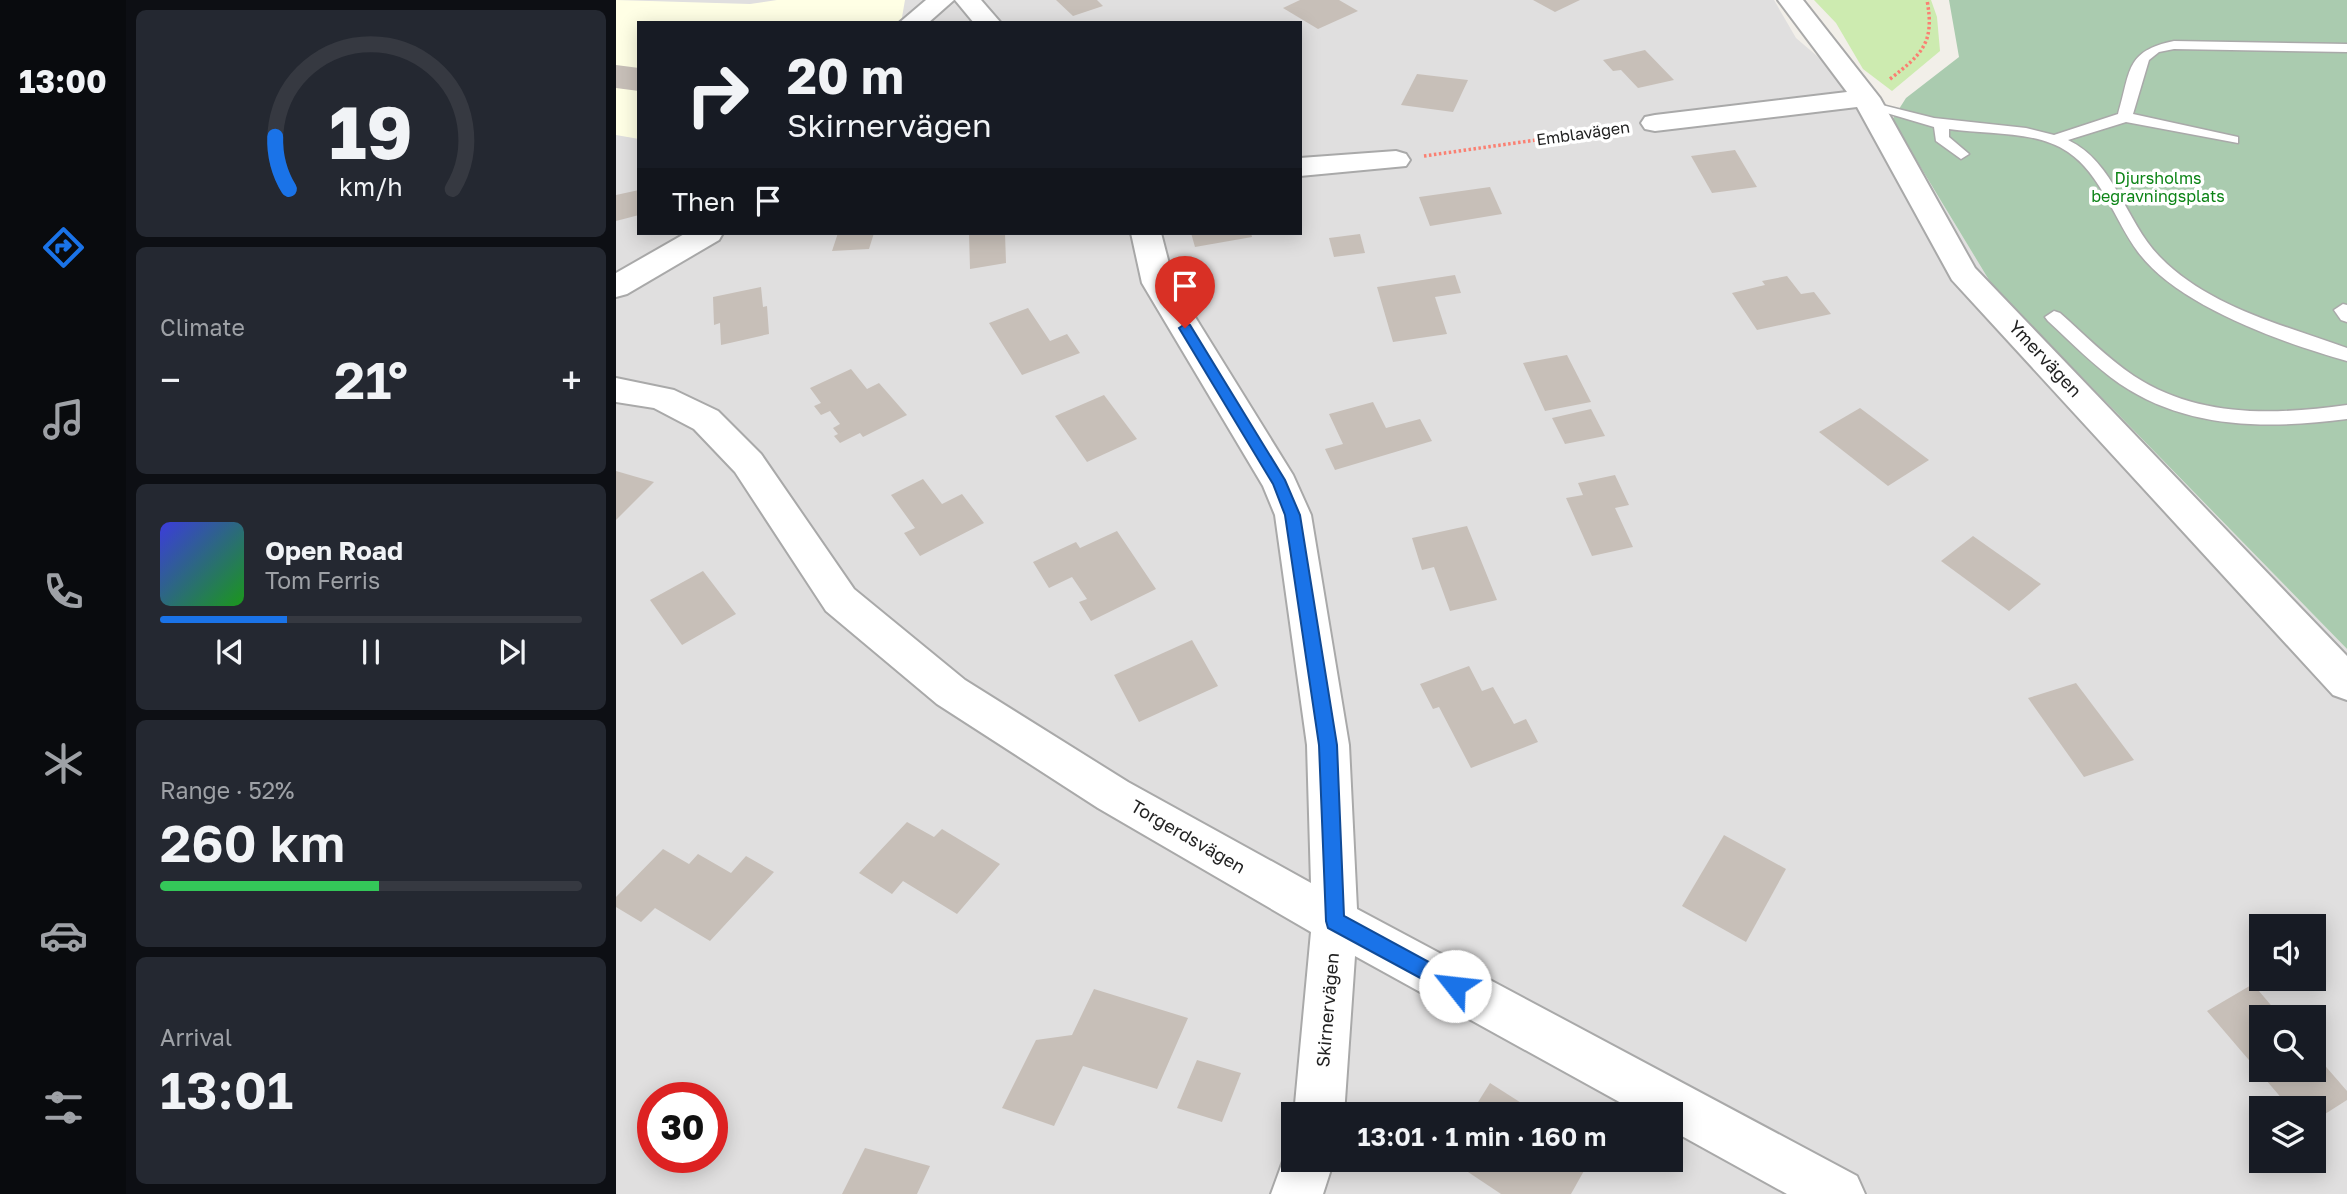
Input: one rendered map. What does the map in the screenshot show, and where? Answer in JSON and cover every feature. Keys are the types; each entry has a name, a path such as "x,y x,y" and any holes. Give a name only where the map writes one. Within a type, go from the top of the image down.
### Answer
{"street":[{"path":"915,21 942,0"},
{"path":"967,0 986,21"},
{"name":"Ymervägen","path":"1790,0 1868,102 1963,273 2347,683"},
{"name":"Emblavägen","path":"1655,122 1868,102"},
{"path":"1302,167 1396,160"},
{"path":"616,286 705,235"},
{"name":"Skirnervägen","path":"1146,235 1158,284 1280,484 1293,515 1328,745 1335,921 1320,1102"},
{"name":"Torgerdsvägen","path":"616,390 662,398 706,420 748,463 840,600 951,692 1114,795 1335,921 1839,1194"},
{"path":"1297,1194 1304,1172"}],"lane":[{"path":"2125,117 2142,58 2154,50 2174,46 2347,48"},
{"path":"1868,102 1942,124 2056,139 2077,150 2090,165 2151,258 2174,281 2215,304 2347,355"},
{"path":"2056,139 2125,117 2233,140"},
{"path":"1942,124 1941,138 1961,154"},
{"path":"2054,317 2128,380 2162,399 2194,411 2244,420 2347,412"}],"path":[{"path":"1868,102 1918,58 1928,44 1932,20 1927,0"},
{"name":"Emblavägen","path":"1396,160 1655,122"}],"shaded area":[{"path":"616,0 1774,0 1796,38 1892,120 1992,285 2347,649 2347,1194 616,1194"},
{"path":"616,0 750,4 777,0 905,0 901,21 637,21 637,139 616,135"}],"green space":[{"path":"1814,0 1931,0 1937,17 1940,51 1892,91 1863,69 1836,23"},
{"name":"Djursholms begravningsplats","path":"1949,0 2347,0 2347,649 1992,285 1892,120 1906,98 1959,57"}],"building":[{"path":"1056,0 1097,0 1103,6 1073,16"},
{"path":"1300,0 1339,0 1358,11 1318,29 1283,8"},
{"path":"1533,0 1580,0 1555,12"},
{"path":"1645,50 1674,80 1638,88 1621,70 1613,71 1603,60"},
{"path":"616,65 637,68 637,91 616,88"},
{"path":"1417,74 1468,80 1453,112 1401,105"},
{"path":"1735,150 1757,187 1712,193 1691,156"},
{"path":"1490,187 1502,214 1430,226 1419,197"},
{"path":"637,190 637,216 616,221 616,195"},
{"path":"1360,234 1365,253 1334,257 1329,238"},
{"path":"837,235 873,235 869,249 832,251"},
{"path":"969,235 1005,235 1006,263 970,269"},
{"path":"1192,235 1252,237 1195,247"},
{"path":"1455,275 1461,293 1435,297 1447,334 1393,342 1377,287"},
{"path":"1787,276 1801,294 1814,292 1831,314 1757,330 1732,293 1765,285 1762,281"},
{"path":"761,287 763,307 767,306 769,334 721,345 720,323 714,325 713,297"},
{"path":"1028,308 1050,341 1067,334 1080,353 1022,375 989,323"},
{"path":"1567,355 1591,402 1545,411 1523,363"},
{"path":"851,369 867,389 879,383 907,415 863,437 860,433 840,443 834,436 838,434 833,428 840,424 830,411 821,415 814,406 821,403 810,388"},
{"path":"1104,395 1137,439 1087,462 1055,416"},
{"path":"1373,402 1386,428 1420,419 1432,441 1335,470 1325,449 1343,444 1329,414"},
{"path":"1860,408 1929,460 1888,486 1819,432"},
{"path":"1591,409 1605,436 1565,444 1552,418"},
{"path":"616,471 654,482 616,520"},
{"path":"1615,475 1629,505 1615,508 1633,547 1592,556 1566,498 1583,495 1578,483"},
{"path":"923,479 942,504 962,494 984,523 920,556 904,533 915,528 891,495"},
{"path":"1467,526 1497,600 1450,611 1434,567 1422,570 1412,538"},
{"path":"1117,531 1156,589 1091,621 1079,602 1087,599 1072,577 1049,588 1033,562 1076,542 1080,548"},
{"path":"1973,536 2041,584 2009,611 1941,561"},
{"path":"703,571 736,614 682,645 650,600"},
{"path":"1192,640 1218,686 1139,722 1114,675"},
{"path":"1469,666 1482,691 1493,687 1514,724 1526,719 1538,742 1471,768 1439,707 1433,709 1420,684"},
{"path":"2076,683 2134,760 2084,777 2028,698"},
{"path":"907,822 934,837 942,829 1000,864 957,914 903,881 892,894 859,873"},
{"path":"1724,835 1786,869 1746,942 1682,906"},
{"path":"663,849 689,864 698,854 731,873 746,856 774,872 710,941 655,908 641,922 616,907 616,897"},
{"path":"2249,986 2249,991 2259,991 2271,1005 2249,1005 2249,1060 2207,1011"},
{"path":"1094,989 1188,1018 1157,1089 1083,1066 1054,1126 1002,1108 1036,1040 1072,1035"},
{"path":"1197,1060 1241,1073 1222,1122 1177,1108"},
{"path":"2326,1067 2347,1091 2347,1100 2326,1113 2326,1096 2280,1096 2268,1082 2326,1082"},
{"path":"1490,1083 1520,1102 1478,1102"},
{"path":"865,1148 930,1166 917,1194 842,1194"},
{"path":"1468,1172 1583,1172 1571,1194 1501,1194"}],"route":[{"path":"1185,328 1280,484 1293,515 1328,745 1335,921 1455,986"}]}
